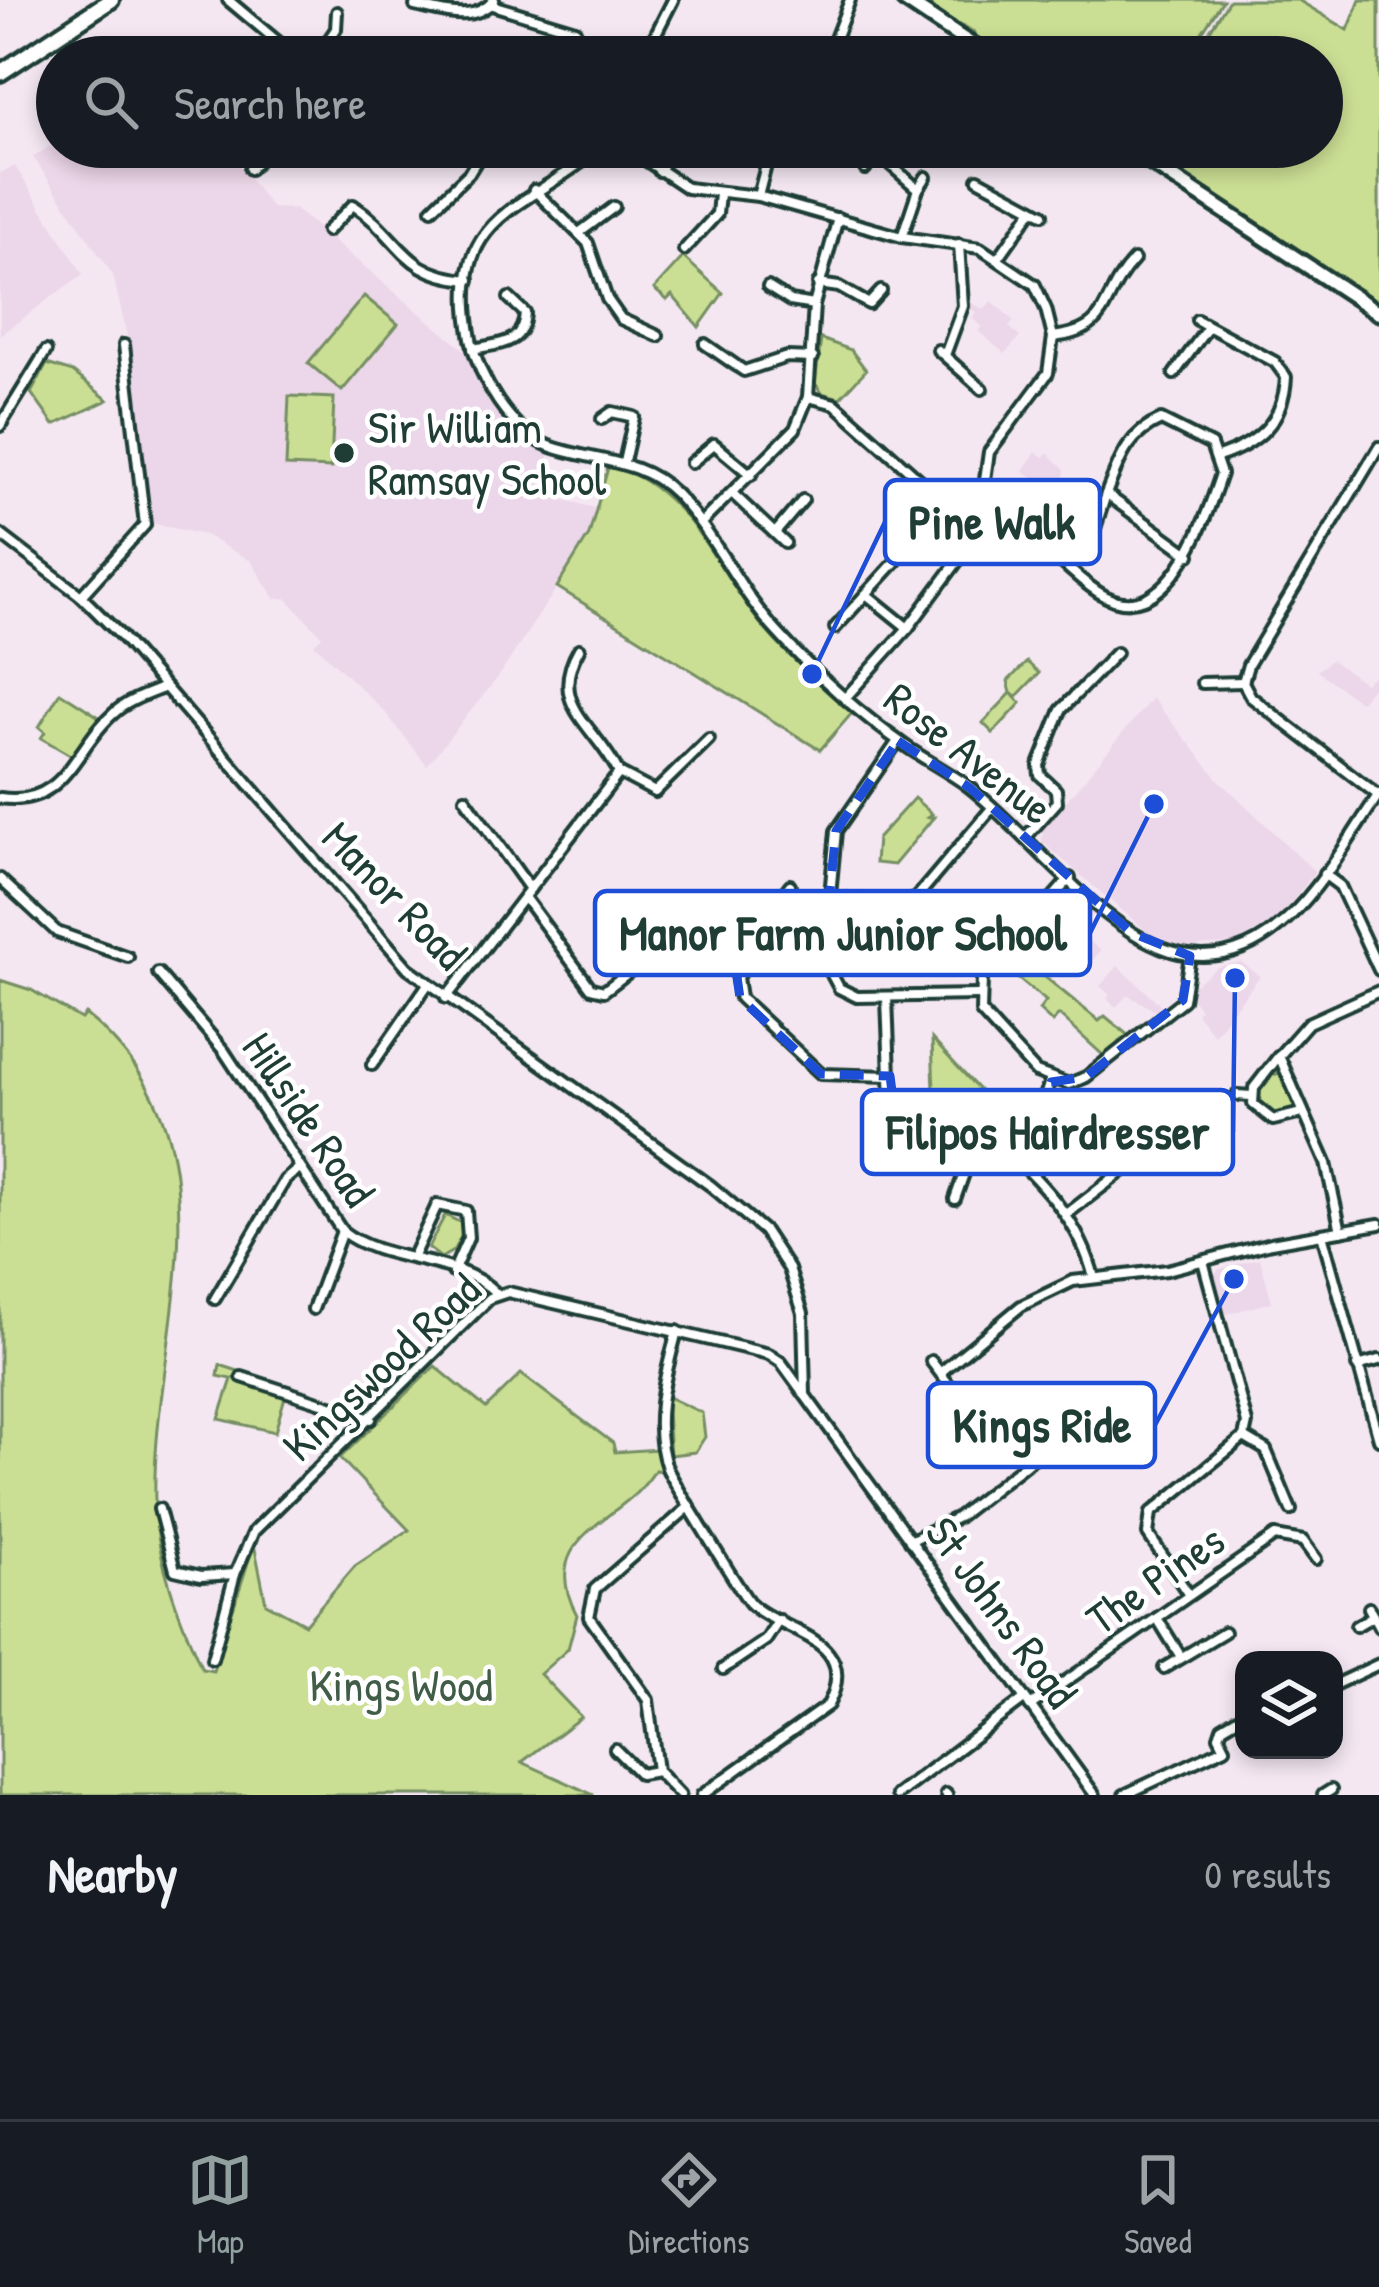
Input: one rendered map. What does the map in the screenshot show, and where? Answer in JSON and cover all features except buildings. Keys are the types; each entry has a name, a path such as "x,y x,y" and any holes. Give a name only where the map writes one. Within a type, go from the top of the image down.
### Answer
{"main road":[{"path":"56,36 111,0"},
{"path":"904,0 959,36"},
{"path":"0,73 36,49"},
{"path":"1159,168 1379,314"}],"street":[{"path":"228,0 271,36"},
{"path":"655,36 673,0"},
{"path":"836,36 850,0"},
{"path":"415,6 460,15 493,3 574,30"},
{"path":"332,36 337,12"},
{"path":"432,209 472,168"},
{"name":"Rose Avenue","path":"571,168 488,227 470,280 473,349 505,411 550,446 624,462 671,489 701,523 765,618 846,697 992,808 1132,934 1190,956 1238,952 1279,931 1379,795"},
{"path":"655,168 687,188 758,196 902,237 959,244 999,257 1035,285 1053,337 1048,373 989,452 983,515 965,554 846,697"},
{"path":"758,196 768,168"},
{"path":"897,168 918,189"},
{"path":"902,237 926,177"},
{"path":"978,179 1038,211 999,257"},
{"path":"534,190 595,254 607,298 621,319 658,336"},
{"path":"684,250 717,214 719,194"},
{"path":"327,231 353,205 414,266 441,278 470,280"},
{"path":"579,233 614,207"},
{"path":"701,523 795,429 808,397 818,284 838,218"},
{"path":"959,244 963,306 942,353 982,388"},
{"path":"1053,337 1084,334 1094,325 1134,260"},
{"path":"818,284 839,287 869,304 881,291"},
{"path":"768,287 790,302 814,305"},
{"path":"473,349 515,340 524,330 525,313 509,298"},
{"path":"1197,320 1274,362 1286,377 1285,395 1260,440 1218,457"},
{"path":"1174,374 1208,327"},
{"path":"705,344 744,371 787,357 813,358"},
{"path":"82,596 145,525 124,346"},
{"path":"0,426 46,351"},
{"path":"808,397 835,404 940,497 941,504 917,528"},
{"path":"602,419 612,412 637,412 624,462"},
{"path":"983,515 1016,522 1095,591 1126,601 1171,580 1190,555 1221,474 1211,445 1161,420 1141,428 1125,447 1092,538 1069,564"},
{"path":"692,463 714,444 751,476"},
{"path":"1379,447 1248,664 1243,682 1251,697 1379,795"},
{"path":"1106,494 1190,555"},
{"path":"734,495 785,543"},
{"path":"775,533 802,500"},
{"name":"Manor Road","path":"0,534 82,596 318,867 428,984 712,1186 764,1232 789,1269 803,1313 808,1350 805,1397"},
{"path":"835,628 896,561"},
{"path":"866,594 908,628"},
{"path":"579,649 566,671 567,697 619,773 655,792 709,739"},
{"path":"1025,838 1057,802 1056,790 1040,775 1039,765 1060,710 1116,653"},
{"path":"1202,683 1243,682"},
{"path":"0,798 44,794 64,781 109,716 165,687"},
{"path":"898,741 836,831 824,960 839,988 857,997 977,995"},
{"path":"446,998 619,773"},
{"path":"465,798 591,988 604,991 650,956"},
{"path":"829,897 904,904 916,898 992,808"},
{"path":"1324,874 1340,886 1379,970"},
{"path":"1070,878 982,978 977,995 981,1012 1050,1082 1069,1084 1086,1077 1184,1000 1190,956"},
{"path":"0,879 57,932 128,957"},
{"path":"773,936 772,909 790,885"},
{"path":"825,940 773,936 757,944 736,977 740,998 820,1074 890,1076"},
{"name":"Hillside Road","path":"158,973 224,1051 342,1231 496,1293"},
{"path":"372,1065 428,984"},
{"path":"1251,1096 1308,1023 1379,991"},
{"path":"887,998 892,1128 898,1138 934,1148 966,1168"},
{"path":"1279,1056 1326,1163 1341,1231"},
{"path":"955,1199 966,1168 1039,1115 1050,1082"},
{"path":"1237,1095 1251,1096"},
{"path":"1251,1096 1265,1119 1302,1113"},
{"path":"1067,1214 1177,1130"},
{"path":"1003,1145 1067,1214 1087,1249 1094,1278"},
{"path":"215,1299 285,1180 298,1169"},
{"path":"413,1256 437,1205 447,1203 466,1211 470,1223 453,1272"},
{"path":"941,1372 1021,1306 1094,1278 1379,1224"},
{"path":"313,1309 342,1231"},
{"path":"1322,1234 1379,1439"},
{"path":"1189,1595 1148,1534 1150,1513 1244,1437 1247,1409 1203,1261"},
{"name":"Kingswood Road","path":"212,1659 235,1574 254,1531 496,1293 769,1354"},
{"path":"676,1331 658,1412 665,1464 748,1603 808,1632 836,1669 836,1689 828,1705 702,1795"},
{"name":"St Johns Road","path":"769,1354 1095,1795"},
{"path":"1357,1366 1379,1360"},
{"path":"931,1361 953,1390"},
{"path":"242,1377 371,1418"},
{"path":"910,1540 958,1517 1082,1420"},
{"path":"1244,1437 1266,1450 1291,1510"},
{"path":"680,1795 656,1771 647,1700 589,1617 588,1603 595,1589 690,1506"},
{"path":"159,1509 175,1570 201,1576 235,1574"},
{"name":"The Pines","path":"897,1795 1275,1536 1304,1541 1316,1559"},
{"path":"1356,1625 1371,1612 1379,1627"},
{"path":"1157,1618 1181,1658"},
{"path":"723,1669 766,1640 779,1620"},
{"path":"1164,1668 1224,1632"},
{"path":"1343,1681 1379,1664"},
{"path":"1124,1795 1225,1748 1219,1736 1222,1727 1235,1719"},
{"path":"615,1749 640,1774 656,1771"}],"highlighted area":[{"path":"898,741 970,788 1132,933 1190,956 1189,983 1183,1000 1086,1077 1051,1082 1039,1115 966,1168 898,1138 890,1076 821,1074 740,998 737,977 757,944 825,940 836,831"}],"shaded area":[{"path":"15,166 83,274 0,335 0,173"},
{"name":"Sir William Ramsay School","path":"40,168 241,168 272,208 295,209 468,353 505,421 550,454 536,492 598,509 580,552 499,676 427,765 385,712 314,644 322,636 286,598 275,599 251,561 205,535 150,523 131,353 113,275"},
{"path":"967,301 984,309 992,301 1014,321 1009,327 1020,337 1005,354 978,331 982,327 972,318 976,312 967,307"},
{"path":"1036,452 1044,457 1048,453 1065,470 1059,502 1023,470"},
{"path":"1331,660 1365,683 1379,671 1379,679 1360,702 1317,671"},
{"path":"1152,698 1219,780 1315,872 1280,917 1236,943 1186,947 1151,935 1042,842 1043,829"},
{"path":"1089,904 1096,911 1078,931 1101,951 1081,972 1051,945"},
{"path":"1241,962 1260,976 1214,1035 1196,1013 1200,1009 1192,999 1194,985 1217,967"},
{"path":"1118,966 1162,1006 1157,1012 1128,995 1116,1007 1107,999 1110,995 1100,986"},
{"path":"1260,1258 1272,1302 1223,1315 1212,1277 1219,1269"}],"green space":[{"path":"932,0 1223,0 1200,36 974,36 930,11"},
{"path":"1229,0 1298,0 1348,30 1360,0 1379,0 1379,305 1173,168 1343,168 1343,36 1206,36"},
{"path":"683,257 723,293 699,327 672,295 667,300 654,289"},
{"path":"364,296 398,324 342,391 308,363"},
{"path":"821,339 851,350 866,370 840,398 822,393 815,383"},
{"path":"47,364 73,372 108,400 54,425 31,393"},
{"path":"289,396 334,398 331,468 286,466"},
{"path":"609,464 636,476 679,509 769,634 853,712 820,750 557,587 589,535"},
{"path":"1027,662 1039,673 1017,696 1011,693 1008,681"},
{"path":"60,692 99,717 72,756 41,738 45,732 39,727"},
{"path":"1011,693 1021,703 993,733 983,723"},
{"path":"914,798 932,814 928,817 934,817 894,865 875,863 877,839"},
{"path":"1051,948 1056,953 1040,973 1099,1021 1105,1016 1130,1037 1104,1056 1059,1015 1052,1022 1039,1010 1046,1001 1001,965 1014,952 1033,967"},
{"name":"Kings Wood","path":"0,980 31,990 81,1019 85,1014 134,1065 163,1121 177,1181 178,1243 157,1438 156,1523 170,1587 202,1669 213,1671 254,1544 266,1603 305,1624 355,1566 409,1530 340,1458 435,1366 486,1408 521,1374 613,1443 615,1452 658,1449 662,1471 655,1470 642,1488 589,1531 567,1565 567,1587 577,1615 568,1649 540,1674 581,1717 522,1762 594,1795 0,1795"},
{"path":"932,1039 980,1091 934,1092"},
{"path":"1281,1074 1296,1105 1291,1112 1272,1117 1256,1102 1256,1090 1269,1075"},
{"path":"445,1215 467,1226 453,1251 441,1258 428,1248"},
{"path":"220,1365 266,1380 266,1390 285,1397 275,1432 219,1419 232,1379 218,1376"},
{"path":"666,1396 702,1413 705,1437 695,1452 670,1455"}],"place":[{"name":"Sir William Ramsay School","path":"344,453"},
{"name":"Pine Walk","path":"812,674"},
{"name":"Manor Farm Junior School","path":"1154,804"},
{"name":"Filipos Hairdresser","path":"1235,978"},
{"name":"Kings Ride","path":"1234,1279"}]}
